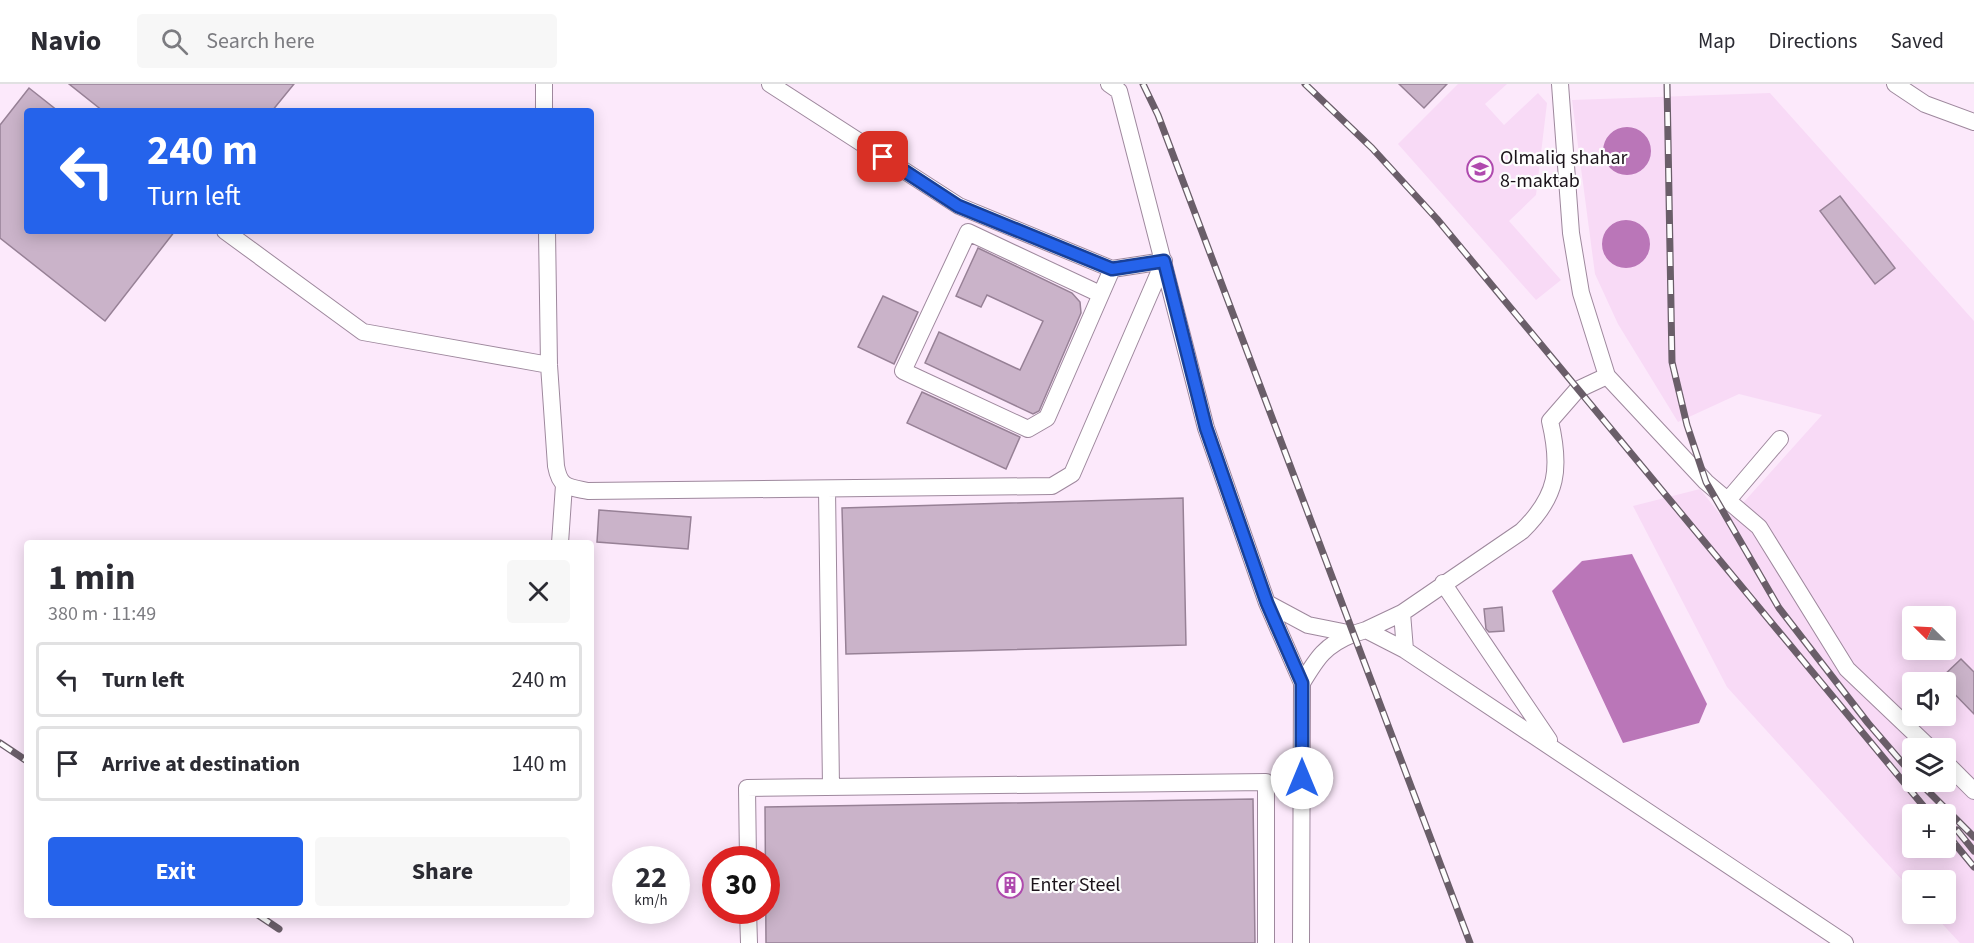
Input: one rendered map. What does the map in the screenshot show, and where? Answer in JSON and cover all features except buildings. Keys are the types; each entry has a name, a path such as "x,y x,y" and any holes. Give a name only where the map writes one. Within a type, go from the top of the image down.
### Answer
{"street":[{"path":"544,84 544,108"},
{"path":"771,84 958,206 1112,269 1164,261"},
{"path":"1109,84 1119,91 1206,428 1267,603 1302,683 1301,943"},
{"path":"1560,84 1571,232 1581,293 1607,376 1706,482 1759,527 1847,669 1919,738"},
{"path":"1895,84 1925,104 1974,122"},
{"path":"1100,294 968,232 903,370 1028,429 1047,418 1112,269"},
{"path":"229,234 363,332 549,365"},
{"path":"547,234 549,365 556,466 559,479 564,485 588,491 1052,486 1072,474 1164,261"},
{"path":"1302,683 1316,659 1334,642 1402,613 1522,531 1539,514 1551,490 1557,469 1550,421 1577,390 1607,376"},
{"path":"1728,501 1780,439"},
{"path":"560,540 564,485"},
{"path":"827,489 831,787"},
{"path":"1443,583 1555,748"},
{"path":"1267,603 1308,625 1360,632 1405,650 1845,943"},
{"path":"1402,613 1405,650"},
{"path":"1956,774 1974,791"},
{"path":"748,846 747,788 1266,782 1266,943"},
{"path":"748,924 749,943"}],"shaded area":[{"name":"Olmaliq shahar 8-maktab","path":"1458,84 1507,84 1485,104 1504,125 1538,93 1547,103 1536,195 1509,221 1561,280 1536,300 1398,144"},
{"path":"1770,93 1974,321 1974,943 1960,943 1942,924 1956,924 1956,870 1902,870 1902,880 1727,687 1633,506 1700,489 1726,522 1822,415 1739,394 1678,422 1618,324 1595,274 1572,100"},
{"path":"1627,127 1644,134 1651,151 1644,168 1627,175 1610,168 1603,151 1610,134"},
{"path":"1626,220 1643,227 1650,244 1643,261 1626,268 1609,261 1602,244 1609,227"},
{"path":"1632,554 1707,704 1699,723 1623,743 1552,591 1582,561"}],"railway":[{"path":"1143,84 1158,115 1470,943"},
{"path":"1305,84 1372,148 1437,219 1922,804"},
{"path":"1667,84 1672,362 1687,425 1706,482 1779,608 1868,723 1902,762"},
{"path":"0,743 24,759"},
{"path":"1929,792 1974,837"},
{"path":"1957,830 1974,851"},
{"path":"1956,845 1974,867"},
{"path":"262,918 279,929"}],"place":[{"name":"Olmaliq shahar 8-maktab","path":"1480,169"},
{"name":"Enter Steel","path":"1010,885"}],"route":[{"path":"883,157 958,206 1112,269 1164,261 1206,428 1267,603 1302,683 1302,778"}]}
